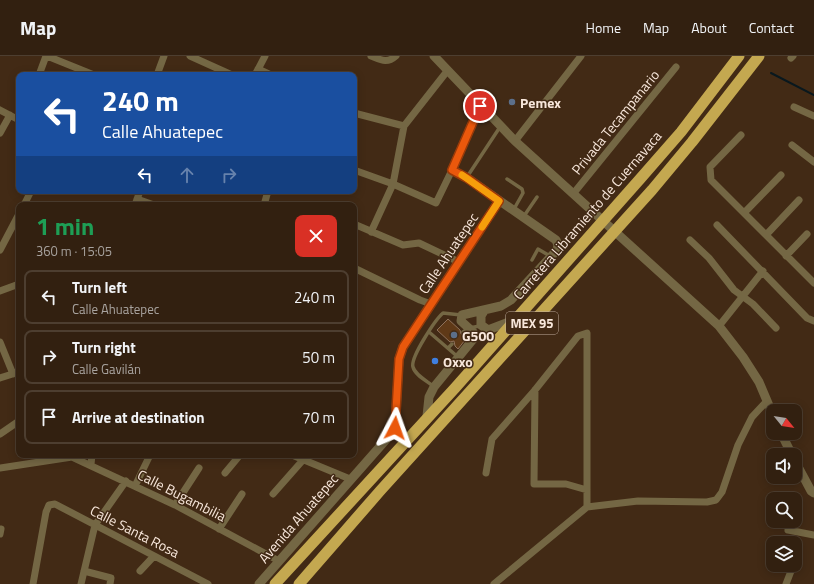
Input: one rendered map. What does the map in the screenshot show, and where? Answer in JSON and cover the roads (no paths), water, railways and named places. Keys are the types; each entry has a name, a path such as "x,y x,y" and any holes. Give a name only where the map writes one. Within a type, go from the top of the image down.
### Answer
{"highway":[{"name":"Carretera Libramiento de Cuernavaca","path":"275,584 514,320 681,132 739,56"},
{"name":"MEX 95","path":"299,584 380,491 652,190 692,142 759,56"}],"street":[{"path":"40,72 47,56 87,72"},
{"path":"158,72 164,56"},
{"path":"190,56 207,60 227,72"},
{"path":"256,72 265,56"},
{"path":"370,56 384,62 392,60 396,56"},
{"path":"434,56 515,141 573,194 596,212 719,326 744,357 759,382 768,404"},
{"path":"515,141 581,56"},
{"name":"Privada Tecampanario","path":"573,194 676,67"},
{"path":"371,232 393,184 404,126 448,70"},
{"path":"357,171 393,184 436,203 480,106"},
{"path":"794,107 814,116"},
{"path":"0,110 16,118"},
{"path":"357,114 404,126"},
{"path":"0,133 10,115"},
{"path":"741,134 710,167 709,173 711,180 814,283"},
{"path":"792,145 814,162"},
{"path":"427,416 429,397 434,387 474,337 466,330 461,321 462,315 501,306 511,300 557,250 558,245 556,240 522,218 467,178 452,170"},
{"path":"744,213 781,175"},
{"path":"766,235 799,200"},
{"name":"Calle Ahuatepec","path":"391,434 395,428 399,359 403,347 499,201"},
{"path":"0,250 16,220"},
{"path":"357,225 403,245 420,243 459,262"},
{"path":"717,225 807,318 814,321"},
{"path":"786,256 807,234"},
{"path":"690,240 709,258 742,297 753,304 776,328"},
{"path":"357,269 430,304"},
{"path":"719,326 763,271"},
{"path":"0,291 16,285"},
{"path":"484,311 481,316 481,325 488,330 514,320"},
{"path":"486,473 492,439 535,390 578,336 587,333 587,507"},
{"path":"0,342 16,373 0,378"},
{"path":"535,390 534,484 566,484 587,490"},
{"path":"494,584 587,507 638,501 707,502 716,500 722,492 738,445 752,417 767,401"},
{"path":"0,434 16,423"},
{"name":"Avenida Ahuatepec","path":"259,584 391,434"},
{"name":"Calle Bugambilia","path":"0,468 60,458"},
{"name":"Calle Bugambilia","path":"77,458 175,505 279,561"},
{"path":"91,464 92,458"},
{"path":"135,486 149,458"},
{"path":"225,473 238,458"},
{"path":"299,458 350,479"},
{"path":"273,494 303,460"},
{"path":"175,505 199,468"},
{"path":"802,473 813,492"},
{"path":"81,584 95,525 126,481"},
{"path":"219,529 242,494"},
{"name":"Calle Santa Rosa","path":"33,584 49,505 55,504 208,584"},
{"path":"788,530 814,535"},
{"path":"140,571 154,556"},
{"path":"84,571 112,578 110,584"},
{"path":"786,584 791,572"}],"lane":[{"path":"467,178 501,126"},
{"path":"507,179 522,189 523,192 513,211"},
{"path":"522,218 537,197"},
{"path":"532,260 538,249 550,257"},
{"path":"434,387 415,372 412,366 413,359 429,332 443,313 462,315"},
{"path":"466,330 481,325"},
{"path":"429,332 458,358"},
{"path":"448,348 452,344"}],"waterway":[{"path":"771,73 814,95"}],"place":[{"name":"Pemex","path":"512,102"},
{"name":"G500","path":"454,335"},
{"name":"Oxxo","path":"435,361"}]}
